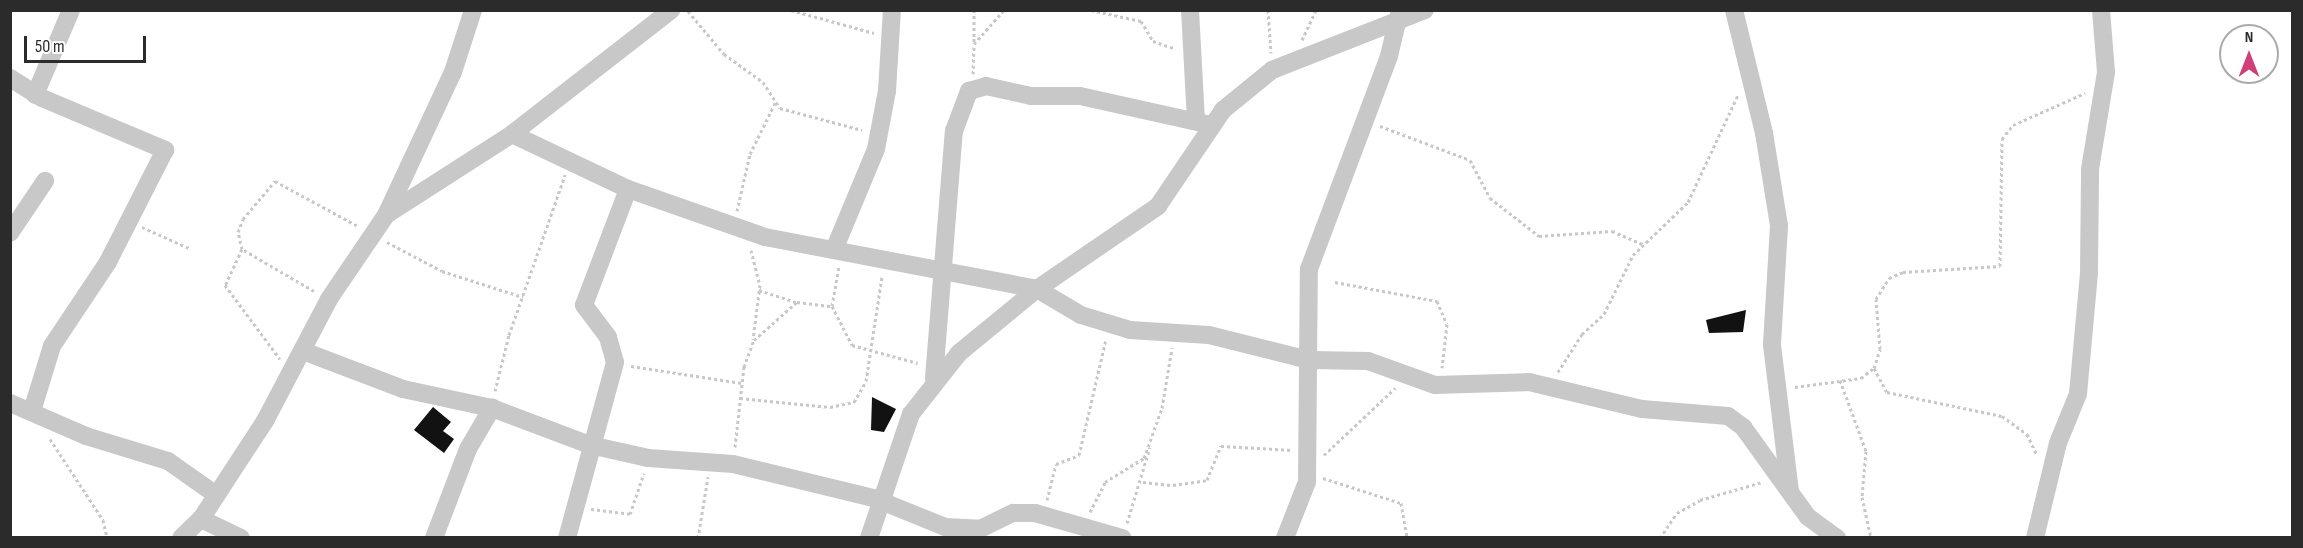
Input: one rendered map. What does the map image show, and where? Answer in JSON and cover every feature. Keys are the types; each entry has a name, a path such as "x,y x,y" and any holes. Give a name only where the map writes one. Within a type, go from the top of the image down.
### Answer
{"street":[{"path":"35,95 71,10"},
{"path":"181,537 201,519 214,494 289,376 329,299 386,214 453,72 473,10"},
{"path":"386,214 512,134 671,10"},
{"path":"838,251 863,188 879,133 892,10"},
{"path":"1190,10 1189,53 1204,123"},
{"path":"869,537 906,424 934,373 1037,289 1167,198 1204,123 1272,70 1399,16 1425,10"},
{"path":"1734,10 1745,73 1764,133 1779,226 1774,397 1791,498"},
{"path":"2036,537 2049,481 2078,394 2089,272 2090,169 2104,85 2102,10"},
{"path":"1285,537 1306,474 1309,269 1364,122 1399,16"},
{"path":"10,78 35,95 164,149 130,221 52,346 32,411"},
{"path":"934,373 939,273 954,131 964,96 974,88 1080,96 1204,123"},
{"path":"512,134 570,159 628,189 735,227 939,273 1037,289 1109,325 1171,331 1309,360 1368,362 1440,384 1511,380 1642,409 1728,417 1743,427 1791,498 1837,537"},
{"path":"10,232 45,181"},
{"path":"567,537 590,445 615,362 608,337 584,305 628,189"},
{"path":"303,351 403,389 492,408 590,445 648,458 712,466 733,464 881,501 927,522 961,529 980,529 1013,513 1045,516 1122,537"},
{"path":"10,403 168,461 214,494"},
{"path":"434,537 468,448 492,408"},
{"path":"201,519 241,537"}],"path":[{"path":"688,10 724,54 763,81 775,103 824,123 879,133"},
{"path":"791,10 890,35"},
{"path":"974,10 974,88"},
{"path":"974,44 1004,10"},
{"path":"1091,10 1141,21 1154,41 1189,53"},
{"path":"1268,10 1272,70"},
{"path":"1292,61 1316,10"},
{"path":"1549,387 1582,334 1604,314 1643,244 1688,202 1728,123 1745,73"},
{"path":"1774,397 1816,380 1861,378 1874,368 1880,349 1880,286 1903,272 2000,266 2002,139 2013,125 2104,85"},
{"path":"733,464 742,382 753,345 759,290 759,270 735,227 750,154 775,103"},
{"path":"1364,122 1470,159 1490,198 1539,236 1612,231 1643,244"},
{"path":"492,408 523,297 570,159"},
{"path":"289,376 272,344 225,285 242,249 240,225 275,181 442,271 523,297"},
{"path":"130,221 189,248"},
{"path":"242,249 329,299"},
{"path":"838,251 832,306 847,341 934,373"},
{"path":"740,398 844,407 861,393 884,259"},
{"path":"1335,282 1437,301 1447,336 1440,384"},
{"path":"759,290 797,302 832,306"},
{"path":"753,345 770,322 797,302"},
{"path":"1045,516 1056,464 1074,458 1082,448 1109,325"},
{"path":"1122,537 1143,482 1171,363 1171,331"},
{"path":"615,362 742,382"},
{"path":"1874,368 1887,392 1989,411 2019,426 2049,481"},
{"path":"1143,482 1173,485 1207,480 1221,446 1326,454 1408,374"},
{"path":"1840,380 1866,451 1862,497 1871,537"},
{"path":"52,420 52,445 103,520 107,537"},
{"path":"1086,528 1097,492 1144,458 1150,445"},
{"path":"575,505 630,514 648,458"},
{"path":"698,537 712,466"},
{"path":"1306,474 1401,502 1407,537"},
{"path":"1660,537 1677,513 1700,500 1778,477"}],"building":[{"path":"1746,310 1743,332 1709,333 1706,320"},
{"path":"872,397 896,409 884,432 871,430"},
{"path":"433,407 451,422 443,431 454,439 444,453 414,430"}]}
